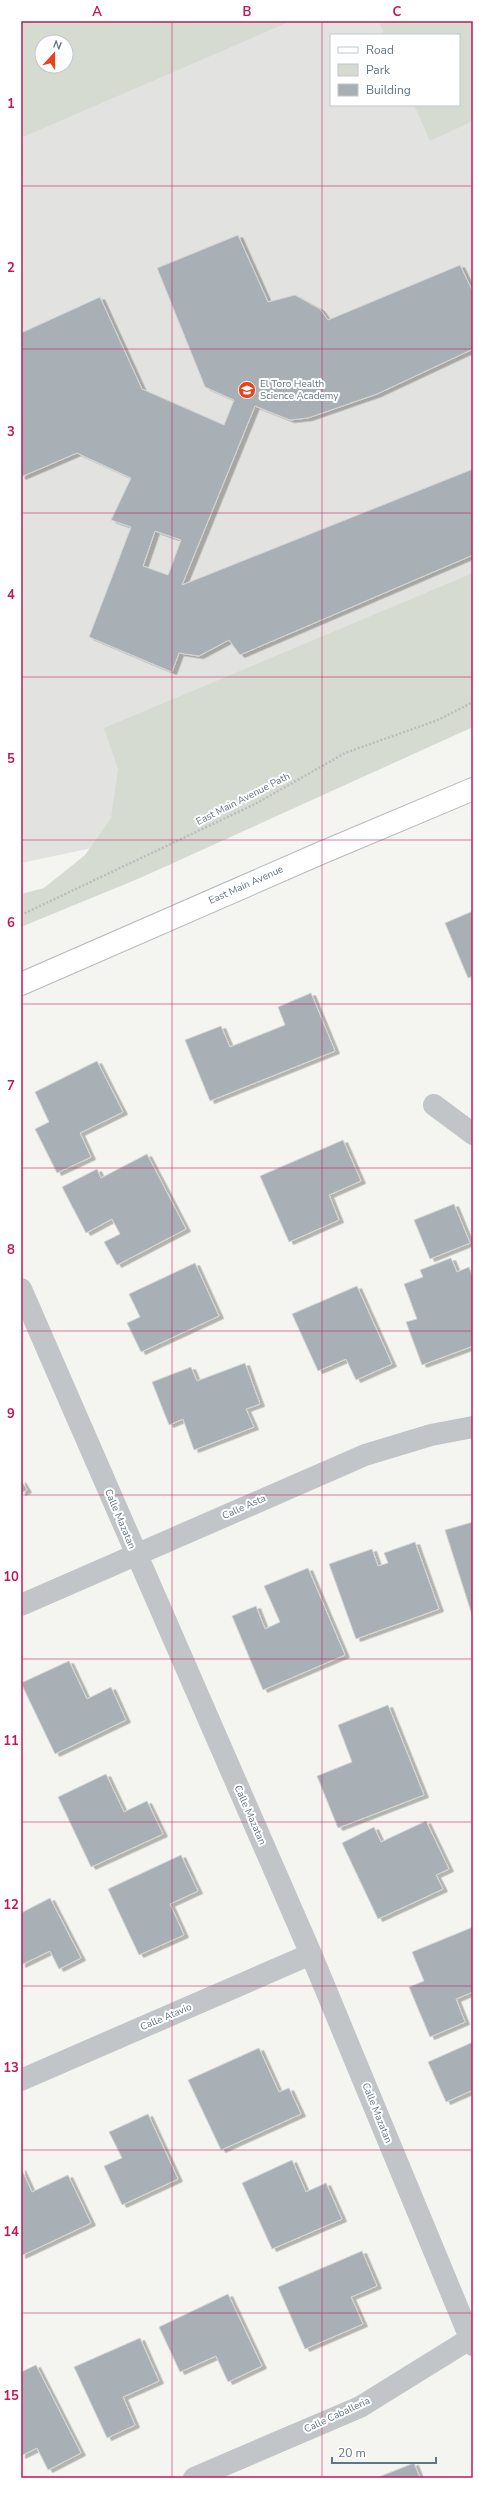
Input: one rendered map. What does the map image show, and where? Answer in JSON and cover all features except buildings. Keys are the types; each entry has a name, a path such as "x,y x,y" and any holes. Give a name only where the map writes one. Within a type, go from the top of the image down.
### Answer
{"main road":[{"name":"East Main Avenue","path":"21,984 321,853 473,789"}],"street":[{"path":"434,1105 473,1134"},
{"name":"Calle Mazatan","path":"21,1289 311,1954 472,2340"},
{"name":"Calle Asta","path":"21,1605 365,1455 431,1435 473,1427"},
{"name":"Calle Atavio","path":"21,2080 311,1954"},
{"name":"Calle Caballeria","path":"194,2478 360,2406 472,2340"}],"path":[{"name":"East Main Avenue Path","path":"21,915 257,803 345,753 438,720 473,702"}],"shaded area":[{"name":"El Toro Health Science Academy","path":"21,21 473,21 473,675 116,843 21,863"}],"green space":[{"path":"21,21 291,21 23,137 21,131"},
{"path":"379,21 473,21 473,121 430,141 414,106 460,106 460,34 384,34"},
{"path":"473,573 473,727 140,878 21,927 21,894 44,888 85,855 111,818 118,769 104,728"}],"place":[{"name":"El Toro Health Science Academy","path":"247,390"}]}
